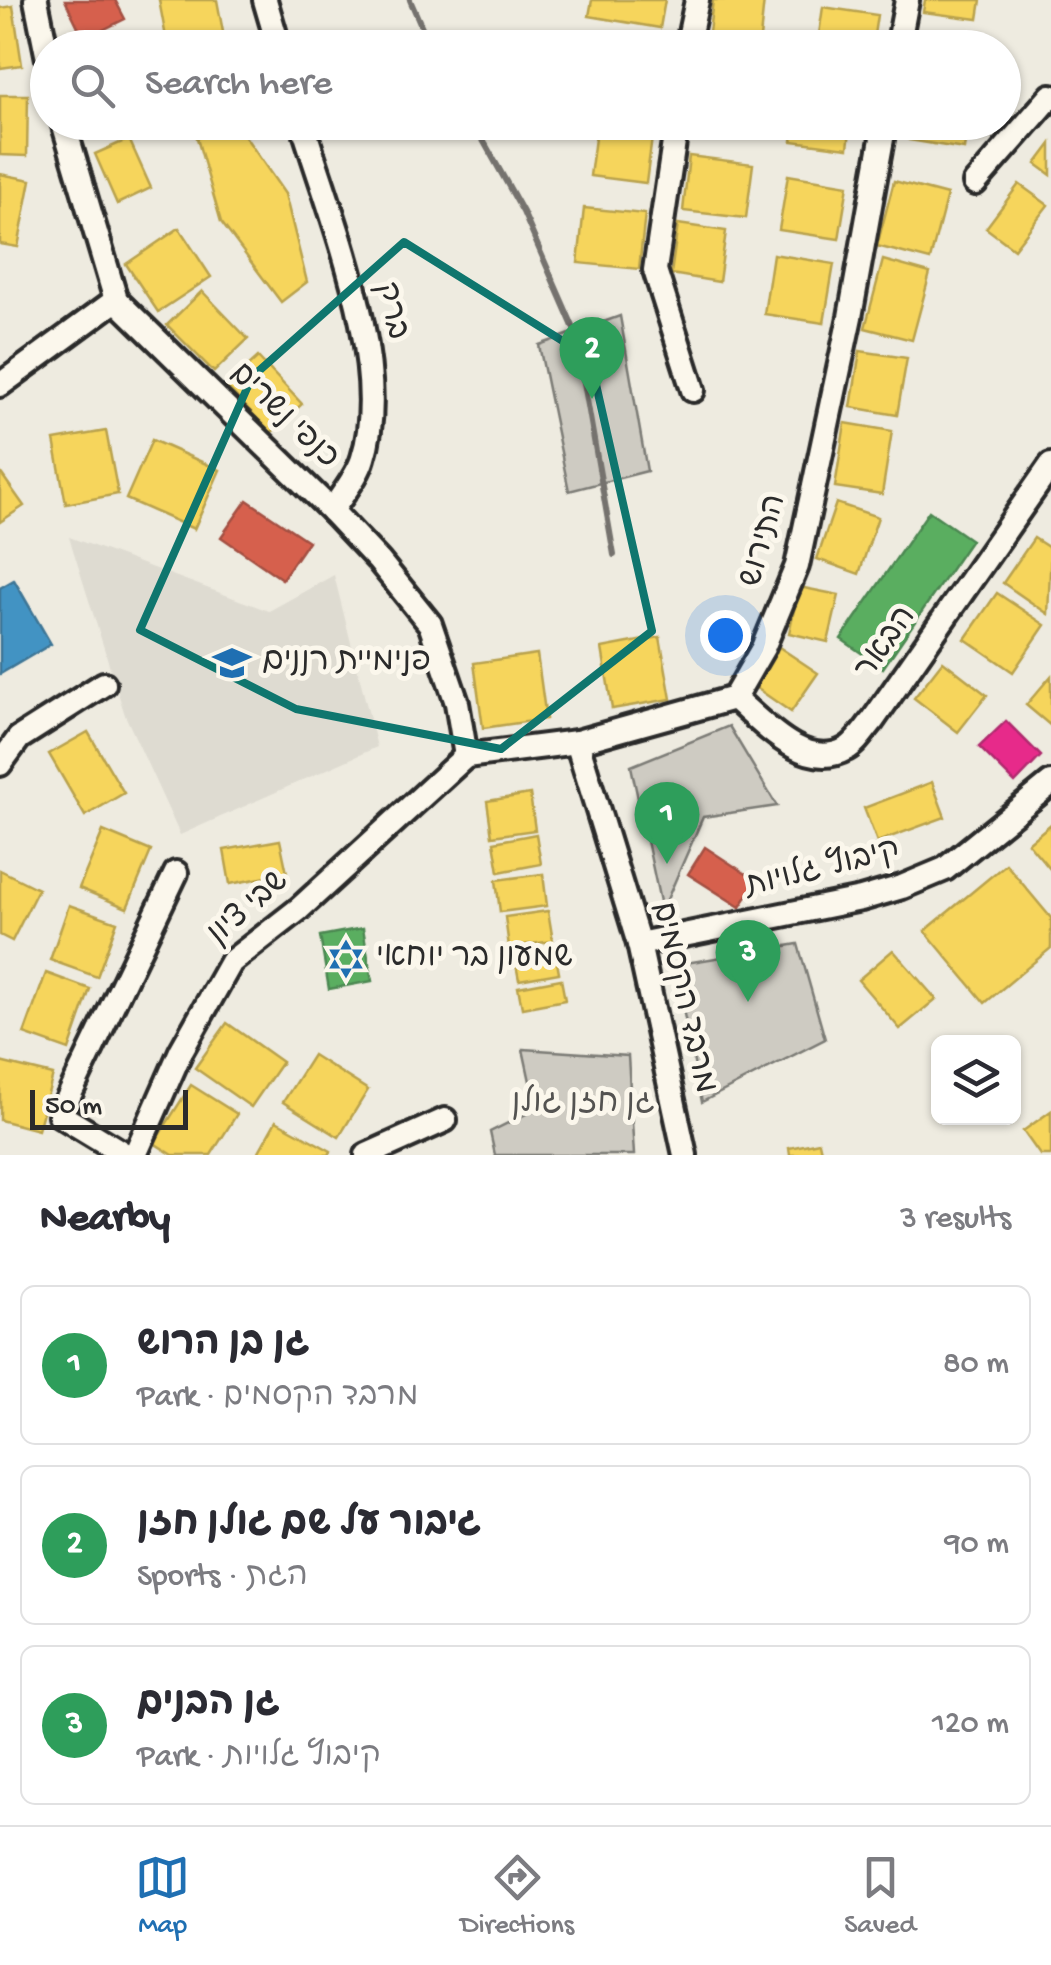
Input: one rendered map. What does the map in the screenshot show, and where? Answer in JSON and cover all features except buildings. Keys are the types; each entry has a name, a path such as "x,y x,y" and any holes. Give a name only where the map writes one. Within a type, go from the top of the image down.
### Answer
{"street":[{"path":"36,0 42,30"},
{"path":"264,0 273,30"},
{"path":"691,30 697,0"},
{"path":"901,30 907,0"},
{"path":"1021,130 1051,96"},
{"name":"כנפי נשרים","path":"67,140 116,300 332,511 430,624 457,703 466,756"},
{"name":"ברק","path":"307,140 362,321 374,402 363,460 332,511"},
{"path":"674,140 655,270 693,390"},
{"name":"התירוש","path":"734,698 763,648 797,566 850,318 882,140"},
{"path":"974,183 1012,140"},
{"path":"0,385 116,300"},
{"name":"הבאר","path":"734,698 795,748 820,755 846,749 874,720 1051,465"},
{"path":"0,764 19,738 104,684"},
{"path":"466,756 577,742 734,698"},
{"name":"מרבד הקסמים","path":"577,742 638,944 684,1155"},
{"name":"שבי ציון","path":"135,1155 181,1051 231,962 299,909 466,756"},
{"name":"קיבוץ גלויות","path":"638,944 902,887 946,869 1051,782"},
{"name":"שבי ציון","path":"126,1155 60,1114 176,873"},
{"path":"368,1155 445,1120"}],"highlighted area":[{"path":"404,242 590,358 652,631 501,749 296,709 140,630 252,377"}],"shaded area":[{"name":"פנימיית רננים","path":"69,537 269,611 334,575 377,747 180,835 125,715"}],"green space":[{"path":"620,316 647,471 569,491 539,345"},
{"path":"729,726 777,806 703,817 662,911 631,766"},
{"path":"798,944 825,1039 702,1102 674,965"},
{"name":"גן חזן גולן","path":"523,1049 628,1056 634,1155 495,1155 490,1132 536,1109"}],"waterway":[{"path":"410,0 423,30"},
{"path":"483,140 523,212 575,331 614,555"}],"place":[{"name":"גיבור על שם גולן חזן","path":"592,399"},
{"name":"פנימיית רננים","path":"232,663"},
{"name":"גן בן הרוש","path":"667,864"},
{"name":"שמעון בר יוחאי","path":"346,959"},
{"name":"גן הבנים","path":"748,1002"}]}
